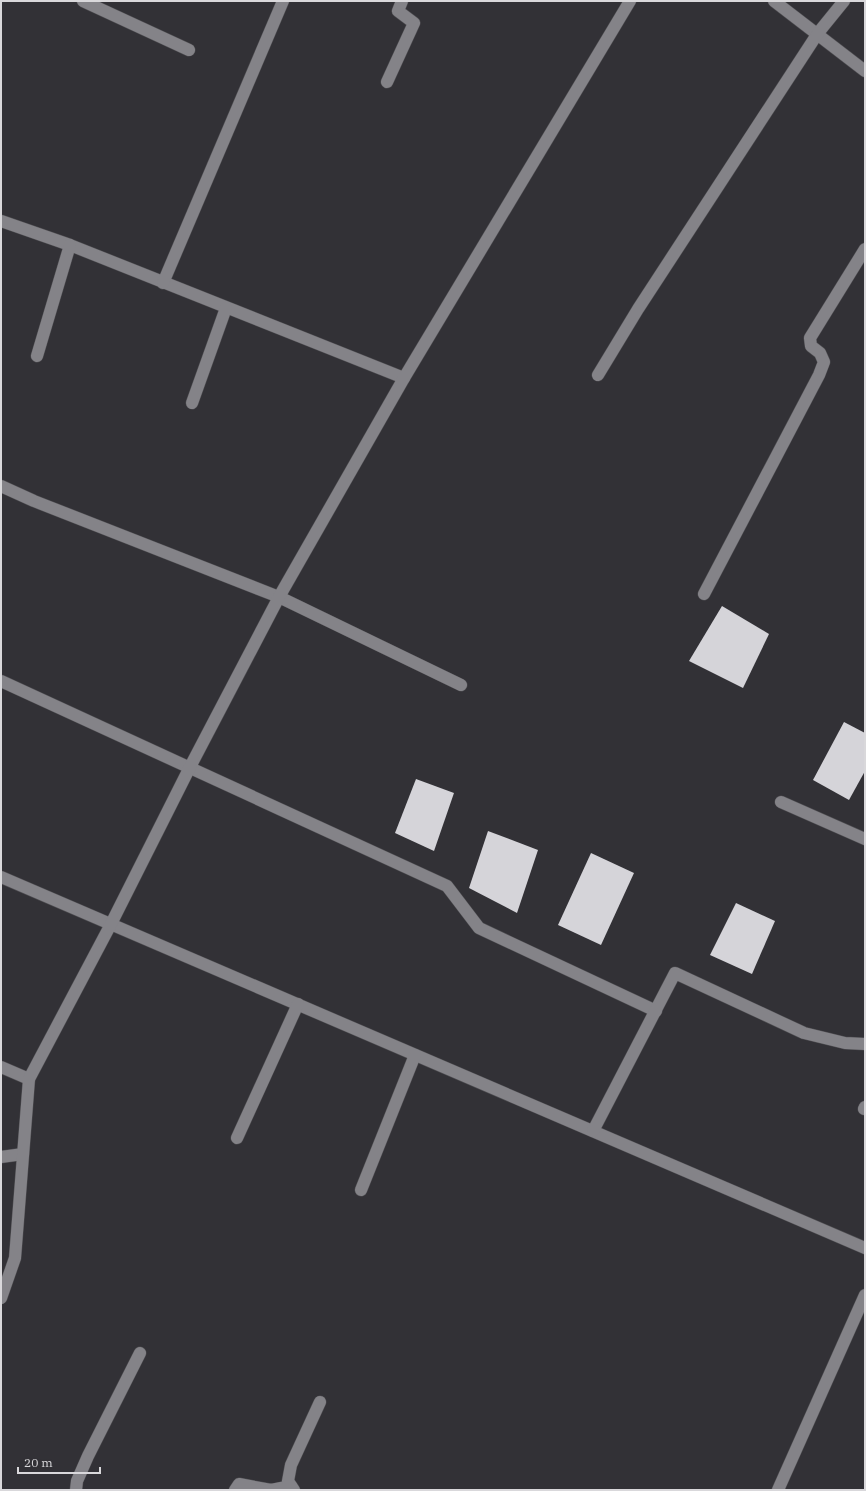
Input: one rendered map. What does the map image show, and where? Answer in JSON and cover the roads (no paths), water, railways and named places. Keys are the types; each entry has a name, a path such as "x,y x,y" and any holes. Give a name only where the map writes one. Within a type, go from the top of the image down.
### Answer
{"street":[{"path":"163,283 283,1"},
{"path":"387,82 414,23 398,12 402,1"},
{"path":"1,1298 15,1258 29,1079 111,924 190,767 279,597 404,378 630,1"},
{"path":"774,1 818,33 865,71"},
{"path":"598,374 638,309 818,33 844,1"},
{"path":"88,2 189,50"},
{"path":"1,221 70,245 404,378"},
{"path":"37,356 70,245"},
{"path":"704,594 819,375 824,362 820,353 811,346 810,338 865,249"},
{"path":"192,403 226,308"},
{"path":"1,486 34,501 279,597 461,685"},
{"path":"1,681 447,886 479,928 656,1011"},
{"path":"782,802 865,839"},
{"path":"1,877 865,1248"},
{"path":"593,1131 675,973 804,1033 845,1043 865,1044"},
{"path":"237,1138 298,1004"},
{"path":"361,1190 415,1054"},
{"path":"1,1067 29,1079"},
{"path":"1,1157 23,1154"},
{"path":"778,1490 865,1295"},
{"path":"76,1490 77,1481 88,1456 140,1353"},
{"path":"293,1488 288,1482 291,1465 320,1402"},
{"path":"235,1490 240,1484 271,1490 293,1488"}]}
